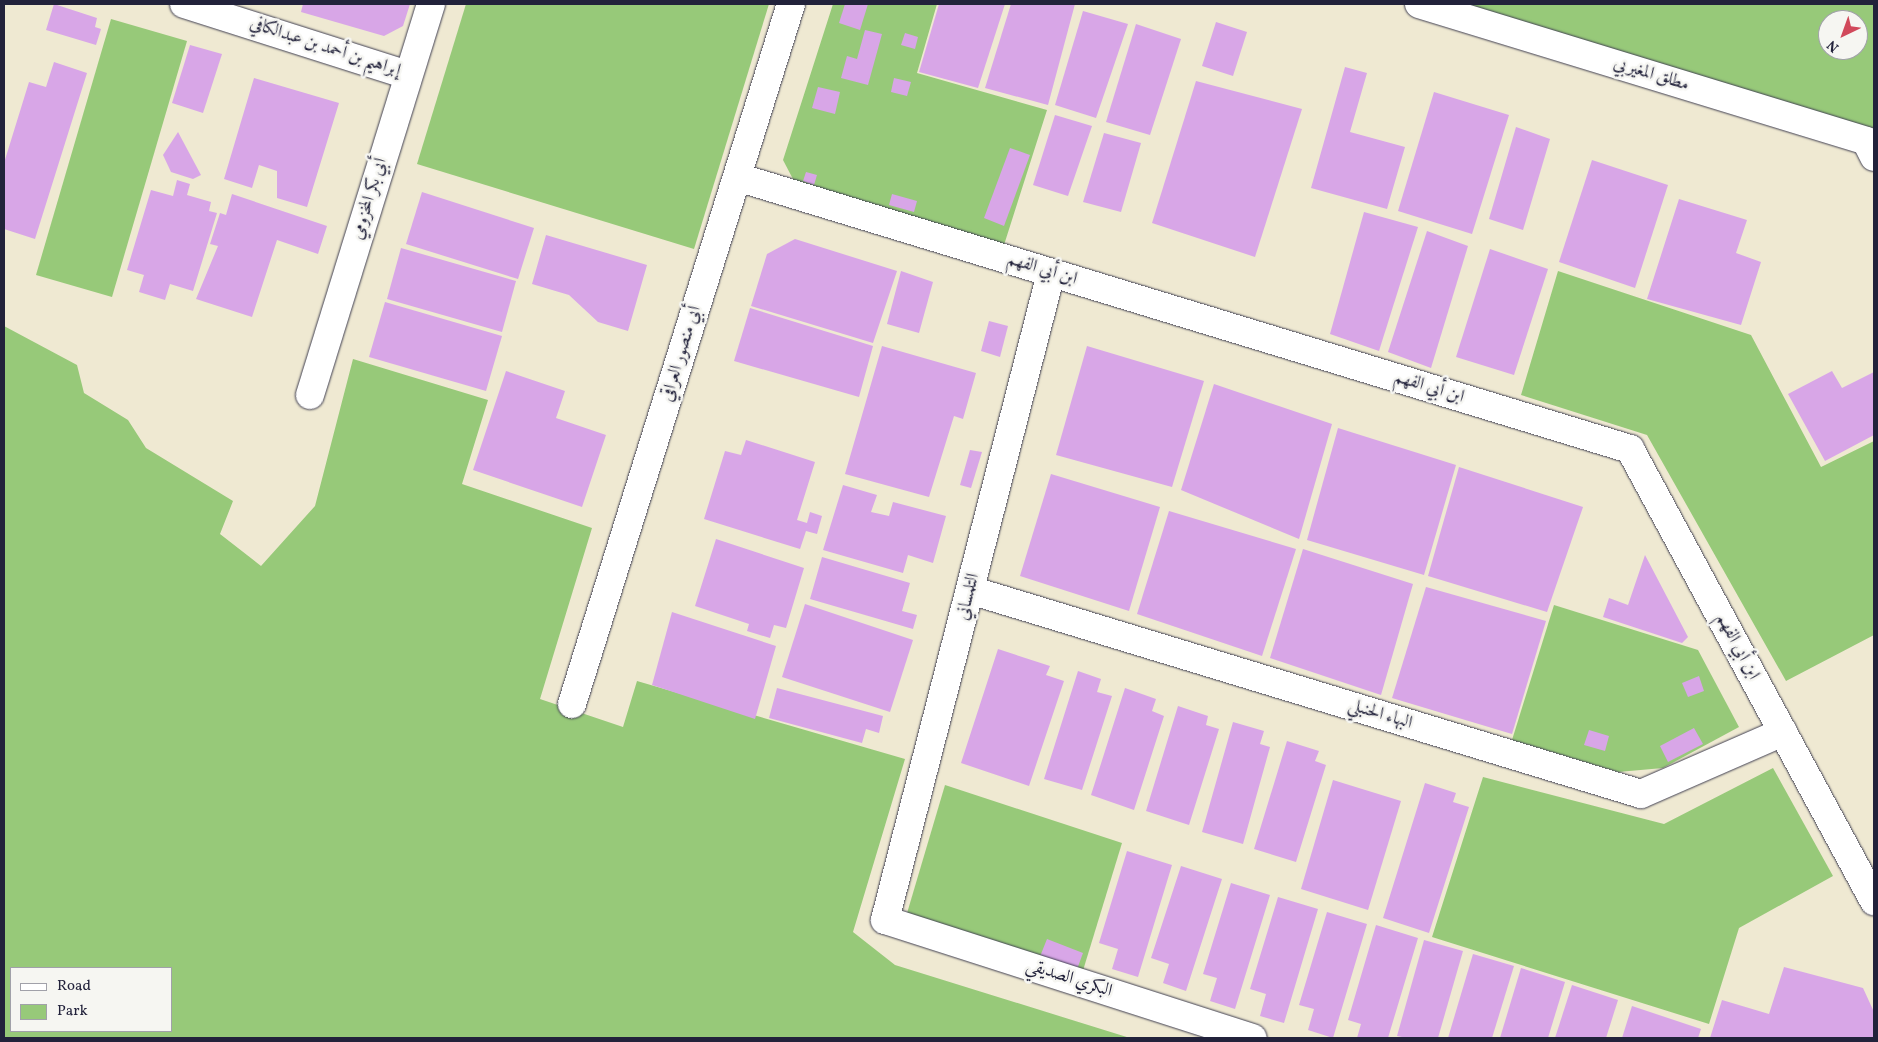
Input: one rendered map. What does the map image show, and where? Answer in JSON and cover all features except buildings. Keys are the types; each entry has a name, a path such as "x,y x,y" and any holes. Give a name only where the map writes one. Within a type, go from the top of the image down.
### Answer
{"street":[{"name":"إبراهيم بن أحمد بن عبدالكافي","path":"184,4 408,75"},
{"name":"أبي بكر المخزومي","path":"310,395 431,4"},
{"name":"أبي منصور العراقي","path":"572,704 790,4"},
{"name":"مطلق المغيربي","path":"1419,4 1866,141 1874,157"},
{"name":"ابن أبي الفهم","path":"737,177 1630,449 1874,901"},
{"name":"التلمساني","path":"885,920 1051,273"},
{"name":"البهاء الحنبلي","path":"970,590 1640,794 1783,732"},
{"name":"البكري الصديقي","path":"885,920 1253,1038"}],"green space":[{"path":"466,4 769,4 694,249 417,164"},
{"path":"833,4 937,4 917,73 1047,110 1004,245 794,181 783,160"},
{"path":"1438,4 1874,4 1874,135"},
{"path":"111,19 187,41 112,297 36,275"},
{"path":"1558,271 1751,335 1821,467 1874,441 1874,635 1786,681 1647,435 1521,395"},
{"path":"4,326 77,365 84,393 128,420 146,448 233,501 220,534 261,566 315,506 353,359 488,400 462,484 592,528 540,699 623,727 637,681 905,759 853,932 895,965 1130,1038 4,1038"},
{"path":"1554,605 1698,650 1739,727 1663,768 1618,772 1512,740"},
{"path":"1773,768 1833,876 1739,928 1709,1024 1432,937 1483,777 1664,824"},
{"path":"945,785 1122,843 1081,977 905,920"}]}
